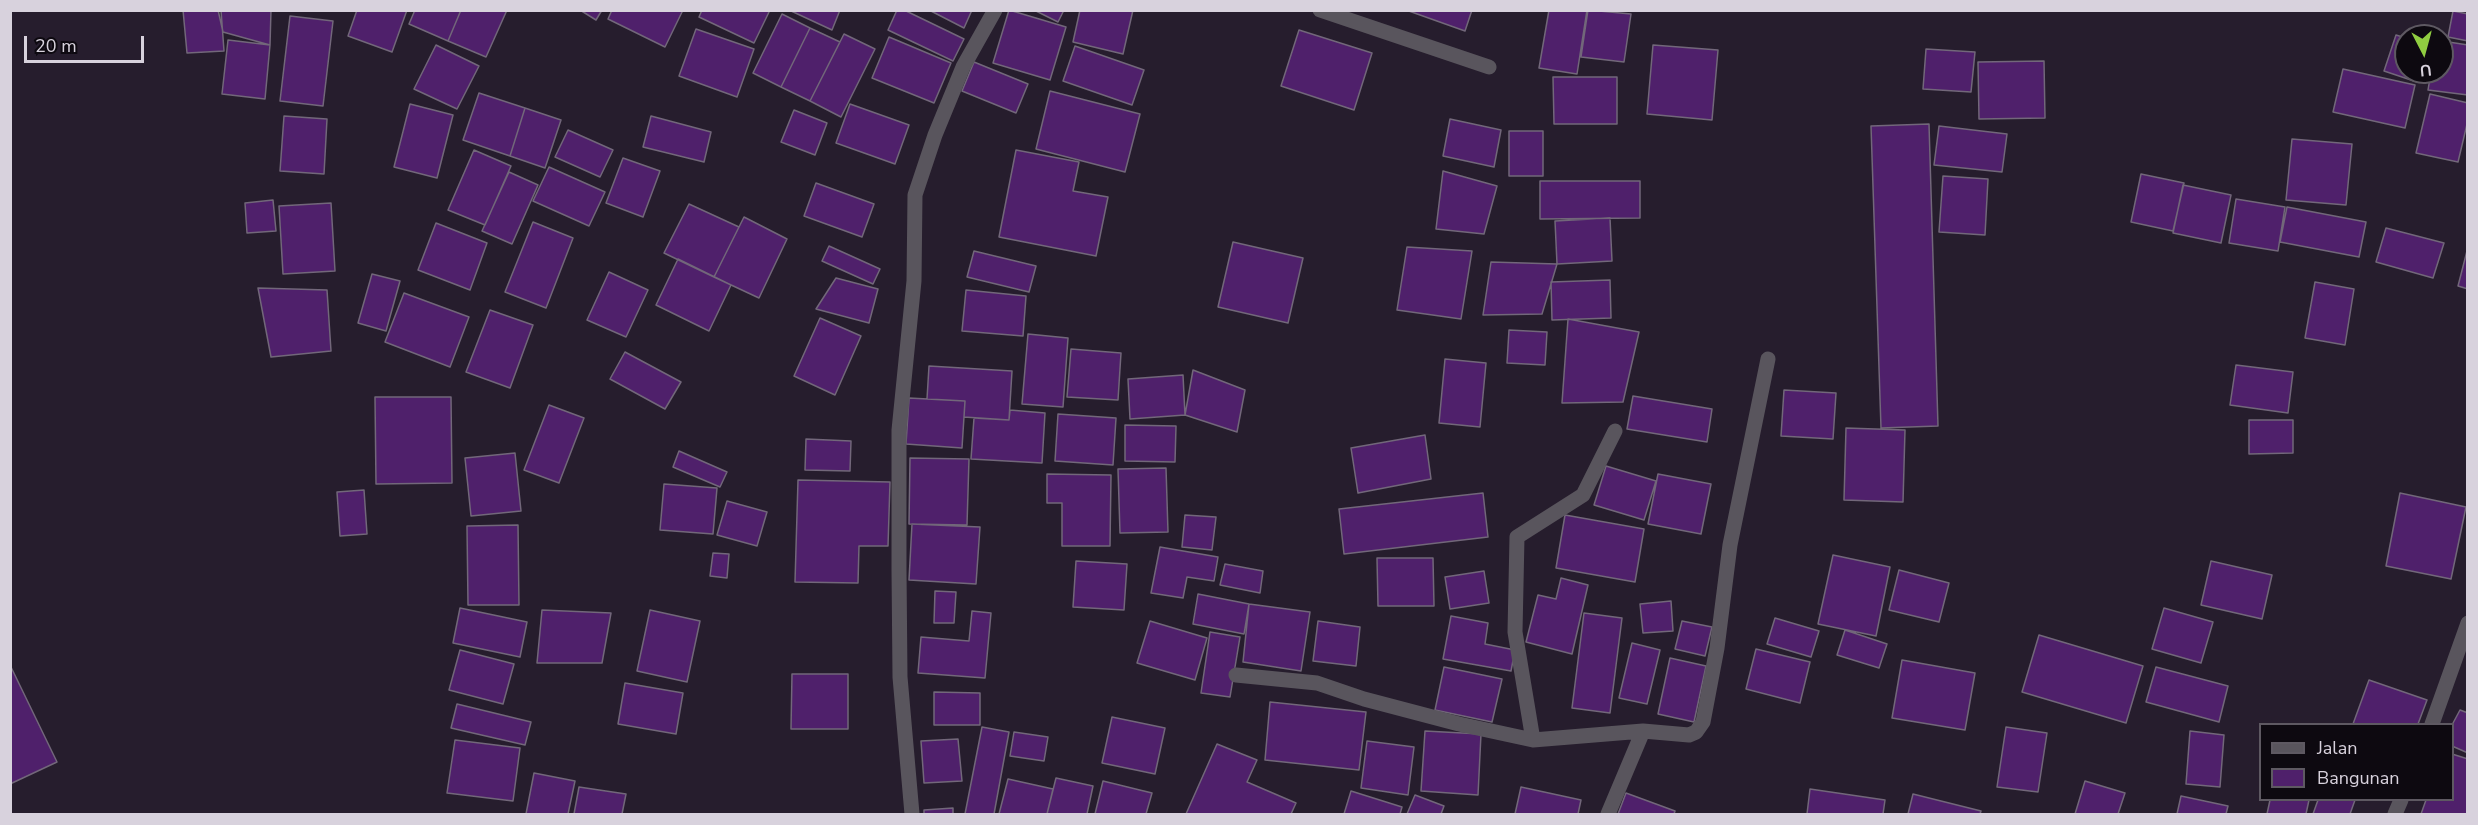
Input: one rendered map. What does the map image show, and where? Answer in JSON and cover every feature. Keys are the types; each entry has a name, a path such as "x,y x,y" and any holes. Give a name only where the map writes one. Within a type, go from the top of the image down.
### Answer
{"street":[{"path":"912,814 900,677 898,570 899,430 914,281 915,195 935,135 963,67 995,10"},
{"path":"1320,10 1489,67"},
{"path":"1236,675 1317,683 1365,699 1459,724 1533,740 1643,731 1689,735 1696,732 1703,722 1730,545 1768,359"},
{"path":"1533,740 1515,632 1517,537 1583,495 1616,431"},
{"path":"2432,723 2468,623"},
{"path":"1608,814 1643,731"}],"building":[{"path":"183,10 221,10 224,51 187,53"},
{"path":"218,10 271,10 270,45 223,32"},
{"path":"357,10 407,10 392,52 348,36"},
{"path":"415,10 461,10 448,41 409,24"},
{"path":"461,10 507,10 486,57 448,41"},
{"path":"580,10 602,10 596,20"},
{"path":"612,10 683,10 665,47 608,19"},
{"path":"702,10 770,10 754,43 699,17"},
{"path":"789,10 840,10 832,30"},
{"path":"897,10 904,10 964,39 953,61 888,30"},
{"path":"929,10 972,10 964,28"},
{"path":"1009,10 1066,27 1050,80 993,63"},
{"path":"1034,10 1064,10 1058,22"},
{"path":"1080,10 1133,10 1123,54 1073,42"},
{"path":"1406,10 1472,10 1465,31"},
{"path":"1549,10 1587,10 1577,74 1539,68"},
{"path":"1588,10 1631,14 1624,62 1581,57"},
{"path":"2453,11 2468,14 2468,41 2454,38 2454,24 2450,24"},
{"path":"782,14 810,28 781,87 753,73"},
{"path":"290,16 333,21 323,106 280,101"},
{"path":"810,28 840,42 810,101 781,87"},
{"path":"696,29 754,49 737,97 679,76"},
{"path":"1299,30 1372,53 1354,110 1281,86"},
{"path":"844,34 875,49 841,117 810,101"},
{"path":"889,37 951,63 934,103 872,78"},
{"path":"228,40 270,45 265,99 222,94"},
{"path":"2394,41 2394,74 2384,71"},
{"path":"2454,43 2468,45 2468,95 2428,90 2429,84 2454,84"},
{"path":"436,45 479,66 457,109 414,89"},
{"path":"1653,45 1718,50 1712,120 1647,114"},
{"path":"1075,46 1144,70 1132,105 1063,81"},
{"path":"1926,49 1975,52 1971,92 1923,89"},
{"path":"2044,61 2045,118 1979,119 1978,62"},
{"path":"974,62 1028,84 1016,113 962,91"},
{"path":"2343,69 2394,80 2394,84 2415,85 2405,128 2333,112"},
{"path":"1553,77 1617,77 1617,124 1554,124"},
{"path":"1050,91 1140,114 1125,172 1036,149"},
{"path":"479,93 525,108 510,156 463,140"},
{"path":"2430,94 2468,103 2468,120 2458,162 2416,153"},
{"path":"410,104 453,115 437,178 394,167"},
{"path":"850,104 909,125 895,164 836,143"},
{"path":"525,108 561,120 545,168 510,156"},
{"path":"794,110 827,123 815,155 781,142"},
{"path":"284,116 327,119 324,174 280,171"},
{"path":"651,116 711,132 704,162 643,147"},
{"path":"1450,119 1501,130 1494,167 1443,156"},
{"path":"1929,124 1938,426 1881,428 1871,126"},
{"path":"1939,126 2007,134 2002,172 1934,165"},
{"path":"568,130 613,150 600,177 555,157"},
{"path":"1509,131 1543,131 1543,176 1509,176"},
{"path":"2292,139 2352,144 2346,205 2286,200"},
{"path":"474,150 511,166 485,225 448,210"},
{"path":"1016,150 1079,162 1073,191 1108,197 1096,256 999,237"},
{"path":"623,158 660,171 643,217 606,203"},
{"path":"549,167 605,192 589,226 533,201"},
{"path":"1443,171 1497,186 1484,234 1436,229"},
{"path":"509,172 538,185 512,244 482,231"},
{"path":"2141,174 2184,183 2173,231 2131,222"},
{"path":"1943,176 1988,179 1985,235 1939,232"},
{"path":"1540,181 1640,181 1640,218 1540,219"},
{"path":"816,183 874,204 862,237 804,216"},
{"path":"2183,185 2231,195 2221,243 2173,233"},
{"path":"2236,199 2285,207 2278,251 2229,243"},
{"path":"273,200 276,231 247,233 245,203"},
{"path":"331,203 335,271 283,274 279,206"},
{"path":"689,204 739,227 714,277 664,253"},
{"path":"2287,207 2366,222 2359,257 2280,242"},
{"path":"744,217 787,239 759,298 714,277"},
{"path":"1610,218 1612,261 1557,264 1555,221"},
{"path":"533,222 573,238 546,308 505,292"},
{"path":"436,223 487,243 470,290 418,270"},
{"path":"2386,228 2444,243 2433,278 2376,262"},
{"path":"1233,242 1303,258 1288,323 1218,307"},
{"path":"829,246 880,269 873,284 822,261"},
{"path":"1407,247 1472,251 1461,319 1397,310"},
{"path":"2468,247 2468,289 2458,286"},
{"path":"974,251 1036,266 1029,292 967,277"},
{"path":"678,259 731,285 709,331 656,305"},
{"path":"1491,262 1557,264 1542,314 1483,315"},
{"path":"609,272 648,290 626,337 587,320"},
{"path":"372,274 400,281 386,331 358,323"},
{"path":"836,278 878,289 869,323 816,309"},
{"path":"1610,280 1611,318 1552,320 1551,282"},
{"path":"2315,282 2354,289 2345,345 2305,338"},
{"path":"258,288 327,290 331,351 271,357"},
{"path":"966,290 1026,296 1023,336 962,331"},
{"path":"404,293 469,317 450,367 385,342"},
{"path":"490,310 533,325 510,388 466,372"},
{"path":"820,318 861,336 835,395 794,376"},
{"path":"1568,319 1639,332 1623,402 1562,403"},
{"path":"1509,330 1547,332 1545,365 1507,363"},
{"path":"1028,334 1068,338 1063,407 1022,404"},
{"path":"1071,349 1121,353 1118,400 1067,397"},
{"path":"625,352 681,382 665,409 610,379"},
{"path":"1445,359 1486,363 1480,427 1439,423"},
{"path":"2236,365 2293,372 2288,413 2230,405"},
{"path":"929,366 1012,371 1009,420 964,417 965,401 927,399"},
{"path":"1193,370 1245,390 1237,432 1185,415"},
{"path":"1183,375 1185,415 1130,419 1128,379"},
{"path":"1784,390 1836,393 1833,439 1781,436"},
{"path":"1633,396 1712,409 1707,442 1627,429"},
{"path":"375,397 451,397 452,483 376,484"},
{"path":"909,398 965,401 962,448 906,444"},
{"path":"549,405 584,418 559,483 524,470"},
{"path":"1010,410 1045,413 1042,463 971,459 974,418 1009,420"},
{"path":"1058,414 1116,418 1113,465 1055,461"},
{"path":"2249,420 2293,420 2293,453 2249,454"},
{"path":"1125,425 1176,426 1175,462 1125,461"},
{"path":"1846,428 1905,430 1903,502 1844,500"},
{"path":"1425,435 1431,479 1358,493 1351,448"},
{"path":"806,439 851,441 850,471 805,470"},
{"path":"679,451 727,472 720,487 673,467"},
{"path":"515,453 521,511 471,516 465,458"},
{"path":"910,458 969,459 967,525 909,524"},
{"path":"1606,466 1656,481 1644,520 1594,505"},
{"path":"1166,468 1168,532 1120,533 1118,469"},
{"path":"1047,474 1111,475 1110,546 1062,546 1062,503 1047,503"},
{"path":"1658,474 1711,484 1701,534 1648,524"},
{"path":"798,480 890,482 888,546 859,546 858,583 795,582"},
{"path":"664,484 717,488 713,534 660,530"},
{"path":"364,490 367,534 340,536 337,492"},
{"path":"1483,493 1488,537 1344,554 1339,509"},
{"path":"2400,493 2466,507 2451,579 2386,566"},
{"path":"727,501 767,512 757,546 717,535"},
{"path":"1185,515 1216,517 1212,550 1182,547"},
{"path":"1565,515 1644,529 1635,582 1556,568"},
{"path":"912,524 980,527 976,584 909,580"},
{"path":"518,525 519,605 468,605 467,526"},
{"path":"1160,547 1218,557 1214,581 1187,577 1183,598 1151,593"},
{"path":"713,553 729,554 727,578 710,576"},
{"path":"1833,555 1890,567 1876,636 1818,624"},
{"path":"1377,558 1433,558 1434,606 1378,606"},
{"path":"1076,561 1127,564 1124,610 1073,607"},
{"path":"2211,561 2272,575 2262,619 2201,605"},
{"path":"1225,564 1263,571 1260,593 1220,585"},
{"path":"1899,570 1949,583 1939,622 1889,610"},
{"path":"1484,571 1489,603 1450,609 1445,577"},
{"path":"1561,578 1588,585 1572,654 1526,642 1538,595 1556,599"},
{"path":"935,591 956,592 954,623 934,623"},
{"path":"1198,594 1249,604 1244,634 1193,624"},
{"path":"1671,601 1673,631 1643,633 1640,604"},
{"path":"1249,604 1310,612 1301,671 1243,662"},
{"path":"460,608 527,622 520,657 453,643"},
{"path":"2164,608 2213,622 2201,663 2152,649"},
{"path":"542,610 611,613 602,663 537,663"},
{"path":"650,610 700,621 687,682 637,671"},
{"path":"972,611 991,613 985,678 918,673 921,637 969,641"},
{"path":"1584,613 1622,618 1610,713 1572,708"},
{"path":"1451,616 1488,623 1485,644 1515,650 1511,671 1443,659"},
{"path":"1775,618 1819,631 1811,657 1767,644"},
{"path":"1150,621 1207,638 1195,680 1137,663"},
{"path":"1318,621 1360,627 1356,666 1313,661"},
{"path":"1682,621 1712,627 1705,656 1675,649"},
{"path":"1845,630 1887,644 1879,668 1837,655"},
{"path":"1210,632 1240,637 1230,697 1201,693"},
{"path":"2039,635 2143,666 2126,723 2022,692"},
{"path":"1632,643 1660,650 1647,704 1619,698"},
{"path":"1756,649 1810,662 1800,703 1746,689"},
{"path":"460,650 514,664 503,704 449,690"},
{"path":"1670,658 1706,666 1694,722 1658,714"},
{"path":"1902,660 1975,673 1965,730 1892,718"},
{"path":"10,665 57,762 10,784"},
{"path":"1444,667 1502,679 1492,722 1435,710"},
{"path":"2156,667 2228,686 2219,722 2146,702"},
{"path":"792,674 848,674 848,729 791,729"},
{"path":"2369,680 2427,700 2418,723 2353,723"},
{"path":"625,683 683,693 676,734 618,724"},
{"path":"934,692 980,693 980,725 934,725"},
{"path":"1270,702 1366,712 1359,770 1265,760"},
{"path":"457,704 531,722 525,745 451,728"},
{"path":"2460,710 2468,713 2468,753 2454,747 2453,723"},
{"path":"1112,717 1165,728 1155,774 1102,763"},
{"path":"982,727 1009,732 994,814 965,814"},
{"path":"2006,727 2047,733 2038,792 1997,787"},
{"path":"1425,731 1481,734 1478,795 1421,791"},
{"path":"2190,731 2224,735 2220,787 2186,784"},
{"path":"1014,732 1048,737 1044,761 1010,756"},
{"path":"958,739 962,781 924,783 921,741"},
{"path":"455,740 520,748 513,801 447,793"},
{"path":"1367,741 1414,747 1408,795 1361,788"},
{"path":"1217,744 1257,760 1247,782 1296,803 1291,814 1186,814"},
{"path":"2454,755 2468,759 2468,814 2421,814 2426,801 2454,801"},
{"path":"534,773 575,781 568,814 526,814"},
{"path":"1056,778 1093,786 1087,814 1047,814"},
{"path":"1008,779 1053,789 1047,814 999,814"},
{"path":"1103,781 1152,793 1146,814 1095,814"},
{"path":"2085,781 2125,793 2118,814 2075,814"},
{"path":"579,787 626,794 622,814 574,814"},
{"path":"1521,787 1581,800 1578,814 1515,814"},
{"path":"1810,789 1885,800 1883,814 1807,814"},
{"path":"1351,791 1402,807 1400,814 1344,814"},
{"path":"1626,793 1675,811 1674,814 1618,814"},
{"path":"1913,794 1981,811 1980,814 1908,814"},
{"path":"1415,795 1444,806 1441,814 1407,814"},
{"path":"2181,796 2228,806 2226,814 2177,814"},
{"path":"2270,801 2309,801 2306,814 2267,814"},
{"path":"2318,801 2355,801 2350,814 2313,814"},
{"path":"953,808 953,814 924,814 924,810"}]}
